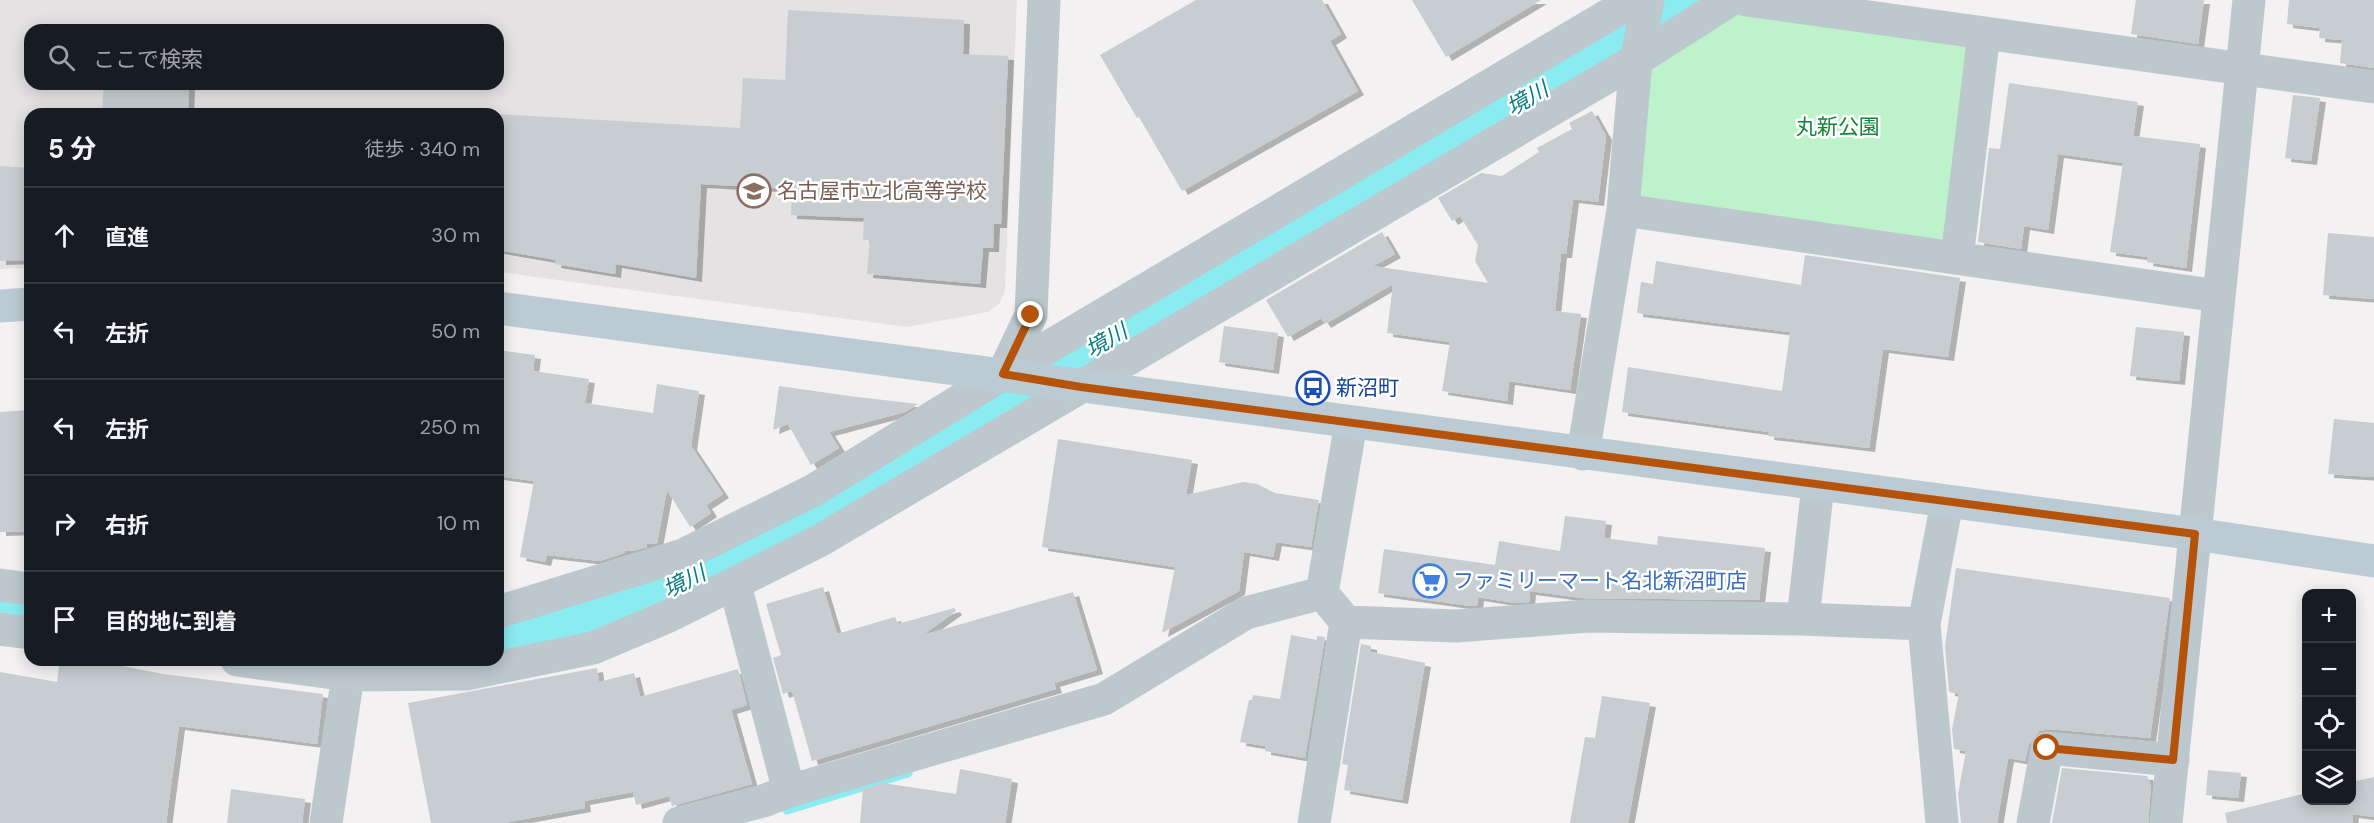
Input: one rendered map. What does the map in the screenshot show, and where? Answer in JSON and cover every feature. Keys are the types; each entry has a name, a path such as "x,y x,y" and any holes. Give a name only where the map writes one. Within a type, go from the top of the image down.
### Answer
{"street":[{"path":"1009,375 1031,315 1044,0"},
{"path":"504,610 683,555 814,490 1634,0"},
{"path":"1583,454 1623,210 1636,59 1648,0"},
{"path":"281,666 348,675 466,674 593,648 735,585 819,541 1065,384 1636,59 1730,0"},
{"path":"1746,0 2374,87"},
{"path":"2166,823 2249,0"},
{"path":"1957,258 1984,33"},
{"path":"1623,210 2218,296"},
{"path":"0,306 24,304"},
{"path":"504,309 2195,534 2374,561"},
{"path":"1351,423 1322,593 1346,622 1456,626 1588,616 1803,619 1924,624"},
{"path":"1803,619 1818,485"},
{"path":"1942,823 1924,624 1947,502"},
{"path":"0,585 24,588"},
{"path":"735,585 770,805"},
{"path":"679,823 770,805 1104,699 1246,613 1322,593"},
{"path":"1314,823 1346,622"},
{"path":"0,629 24,632"},
{"path":"326,823 348,675"},
{"path":"2033,823 2047,748 2173,760"}],"shaded area":[{"name":"名古屋市立北高等学校","path":"0,0 1017,0 1005,291 999,304 988,312 907,327 504,273 504,108 24,108 24,268 0,269"}],"green space":[{"name":"丸新公園","path":"1734,1 1981,35 1954,255 1625,208 1639,62"}],"building":[{"path":"1196,0 1322,0 1341,34 1330,41 1358,91 1182,191 1100,55"},
{"path":"1412,0 1541,0 1446,57"},
{"path":"2136,0 2204,0 2198,44 2131,34"},
{"path":"2289,0 2374,0 2374,68 2340,63 2342,40 2319,38 2320,28 2287,24"},
{"path":"788,10 964,20 963,54 1008,56 1001,224 994,224 993,248 983,248 980,284 867,274 870,240 863,240 864,218 791,215 792,189 701,184 696,278 616,264 615,274 555,264 556,260 504,251 504,114 740,128 743,78 785,80"},
{"path":"2009,83 2138,102 2133,136 2200,144 2186,268 2147,262 2148,257 2110,252 2123,163 2058,154 2048,230 2024,226 2021,249 1978,242 1989,148 2000,149"},
{"path":"104,90 189,90 188,108 102,108"},
{"path":"2293,95 2320,98 2311,161 2285,158"},
{"path":"1592,111 1606,136 1598,202 1573,199 1566,254 1561,254 1555,311 1581,314 1570,390 1509,381 1507,401 1442,391 1450,342 1387,333 1393,284 1325,324 1321,318 1288,337 1266,300 1382,232 1395,254 1373,266 1488,283 1475,261 1478,245 1460,216 1452,221 1438,198 1481,173 1502,176 1539,152 1537,148 1572,129 1569,123"},
{"path":"0,166 24,168 24,260 0,261"},
{"path":"2328,233 2374,237 2374,299 2323,295"},
{"path":"1805,255 1960,278 1948,357 1883,349 1869,448 1768,436 1769,432 1622,412 1628,367 1782,391 1790,332 1637,313 1641,282 1653,284 1656,261 1801,285"},
{"path":"1224,326 1278,333 1273,370 1219,362"},
{"path":"2136,327 2184,332 2179,381 2130,376"},
{"path":"504,351 535,355 533,371 589,379 585,403 653,413 657,384 699,391 691,446 723,494 706,505 711,513 690,527 667,490 657,543 647,544 647,547 632,551 625,550 624,553 600,561 547,555 545,562 520,557 534,481 504,477"},
{"path":"779,386 918,404 905,412 829,432 839,448 811,465 788,424 773,430"},
{"path":"24,410 24,531 0,532 0,412"},
{"path":"2334,419 2374,423 2374,477 2328,474"},
{"path":"1058,439 1192,460 1186,495 1243,482 1257,484 1275,493 1319,500 1311,547 1276,542 1273,557 1244,552 1239,591 1162,633 1175,567 1042,547"},
{"path":"1565,516 1606,521 1604,538 1657,545 1658,536 1765,548 1759,600 1582,598 1530,591 1529,602 1515,603 1478,597 1477,606 1471,606 1378,593 1384,549 1495,565 1499,541 1560,551"},
{"path":"1956,568 2170,598 2150,738 2049,729 2039,731 2029,744 2025,761 2008,758 1997,823 1961,823 1958,794 1966,751 1954,749 1952,729 1959,694 1949,692 1945,646"},
{"path":"823,587 837,634 895,617 898,624 954,608 956,611 923,635 1073,592 1097,670 1054,683 1056,689 812,761 792,691 783,694 773,658 781,655 766,604"},
{"path":"1291,635 1317,640 1317,636 1325,637 1305,758 1265,751 1265,746 1240,742 1249,700 1252,700 1253,695 1280,699"},
{"path":"1361,644 1371,646 1371,652 1425,663 1402,800 1344,790 1348,765 1342,764"},
{"path":"59,666 123,666 163,674 323,694 317,744 179,726 166,823 0,823 0,672 57,682"},
{"path":"597,668 599,682 634,673 640,697 738,669 747,705 731,710 752,784 672,806 669,796 636,805 633,792 584,801 585,808 503,823 431,823 408,703"},
{"path":"1602,696 1650,703 1628,823 1570,823 1585,737 1595,738"},
{"path":"2062,768 2147,776 2151,786 2148,823 2052,823"},
{"path":"960,769 1012,779 1005,823 860,823 863,789 883,783 956,794"},
{"path":"2208,770 2241,773 2238,798 2206,795"},
{"path":"2374,777 2374,817 2353,814 2352,823 2227,823 2225,813 2302,794 2302,805 2356,805 2356,781"},
{"path":"231,789 305,799 302,823 227,823"}],"waterway":[{"name":"境川","path":"504,640 627,605 702,572 999,405 1696,0"},
{"name":"境川","path":"0,609 24,612"},
{"path":"787,810 908,773"}],"place":[{"name":"名古屋市立北高等学校","path":"754,191"},
{"name":"新沼町","path":"1313,388"},
{"name":"ファミリーマート名北新沼町店","path":"1430,581"}],"route":[{"path":"1031,315 1003,374 1081,387 2195,534 2173,760 2047,748"}]}
